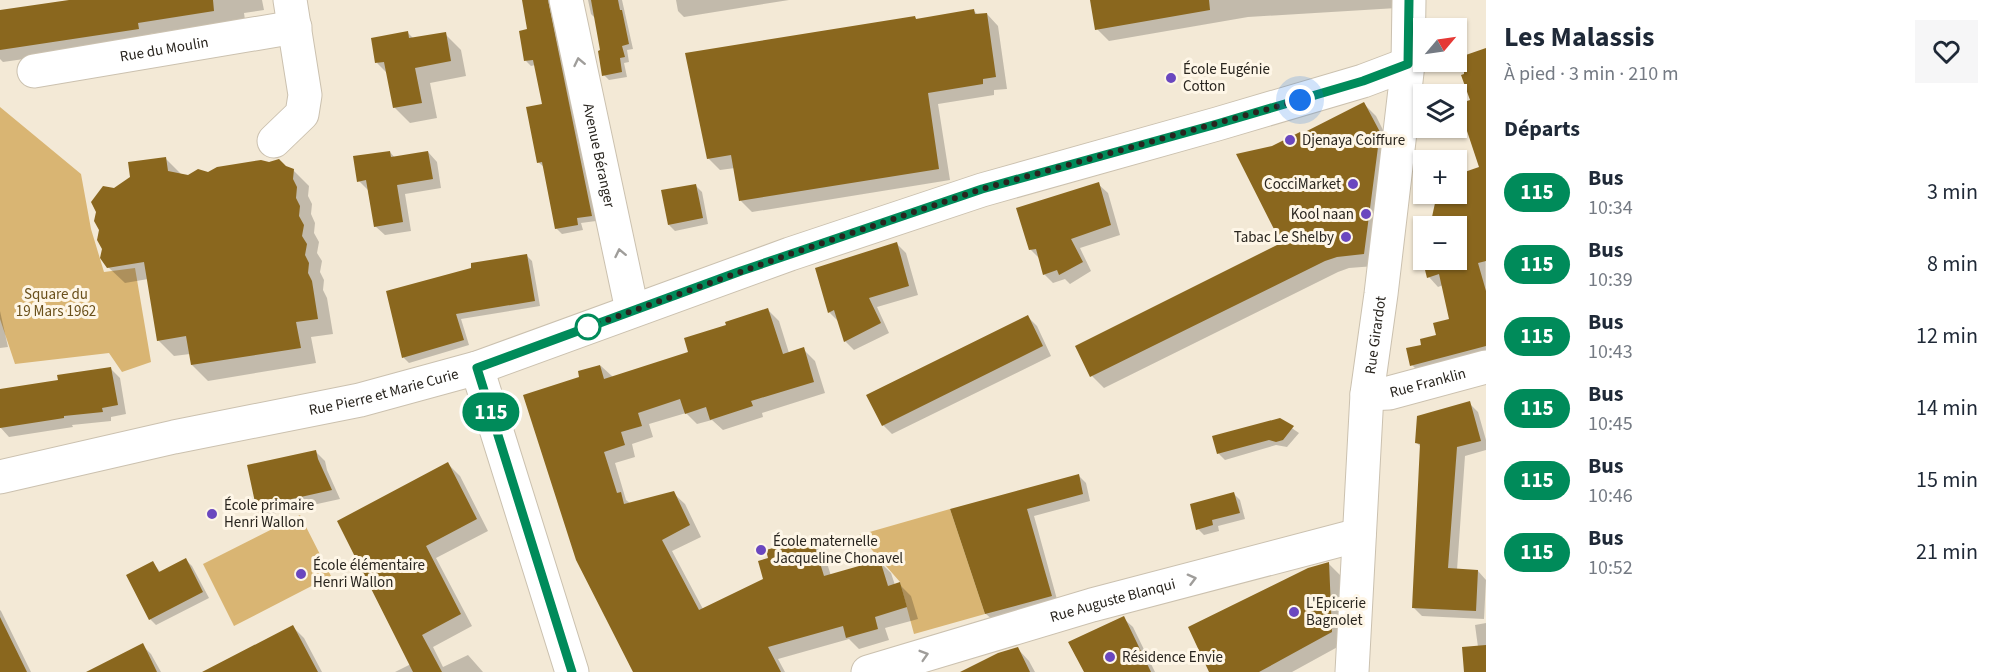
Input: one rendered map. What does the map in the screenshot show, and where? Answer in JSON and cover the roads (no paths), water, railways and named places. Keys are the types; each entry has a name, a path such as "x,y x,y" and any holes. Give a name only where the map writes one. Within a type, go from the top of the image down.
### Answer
{"street":[{"name":"Avenue Béranger","path":"566,0 632,310"},
{"name":"Rue Girardot","path":"1352,672 1367,394 1408,64 1409,0"},
{"name":"Rue du Moulin","path":"34,71 292,13 305,95 302,114 274,141"},
{"name":"Rue Pierre et Marie Curie","path":"0,477 174,437 360,400 477,368 632,310 982,189 1217,124 1363,81 1408,64"},
{"name":"Rue Franklin","path":"1367,394 1389,393 1486,367"},
{"path":"477,368 572,672"},
{"name":"Rue Auguste Blanqui","path":"868,672 1092,605 1359,535"}],"place":[{"name":"École Eugénie Cotton","path":"1171,78"},
{"name":"Djenaya Coiffure","path":"1290,140"},
{"name":"CocciMarket","path":"1353,184"},
{"name":"Kool naan","path":"1366,214"},
{"name":"Tabac Le Shelby","path":"1346,237"},
{"name":"École primaire Henri Wallon","path":"212,514"},
{"name":"École maternelle Jacqueline Chonavel","path":"761,550"},
{"name":"École élémentaire Henri Wallon","path":"301,574"},
{"name":"L'Epicerie Bagnolet","path":"1294,612"},
{"name":"Résidence Envie","path":"1110,657"}],"park label":[{"name":"Square du 19 Mars 1962","path":"56,302"}]}
